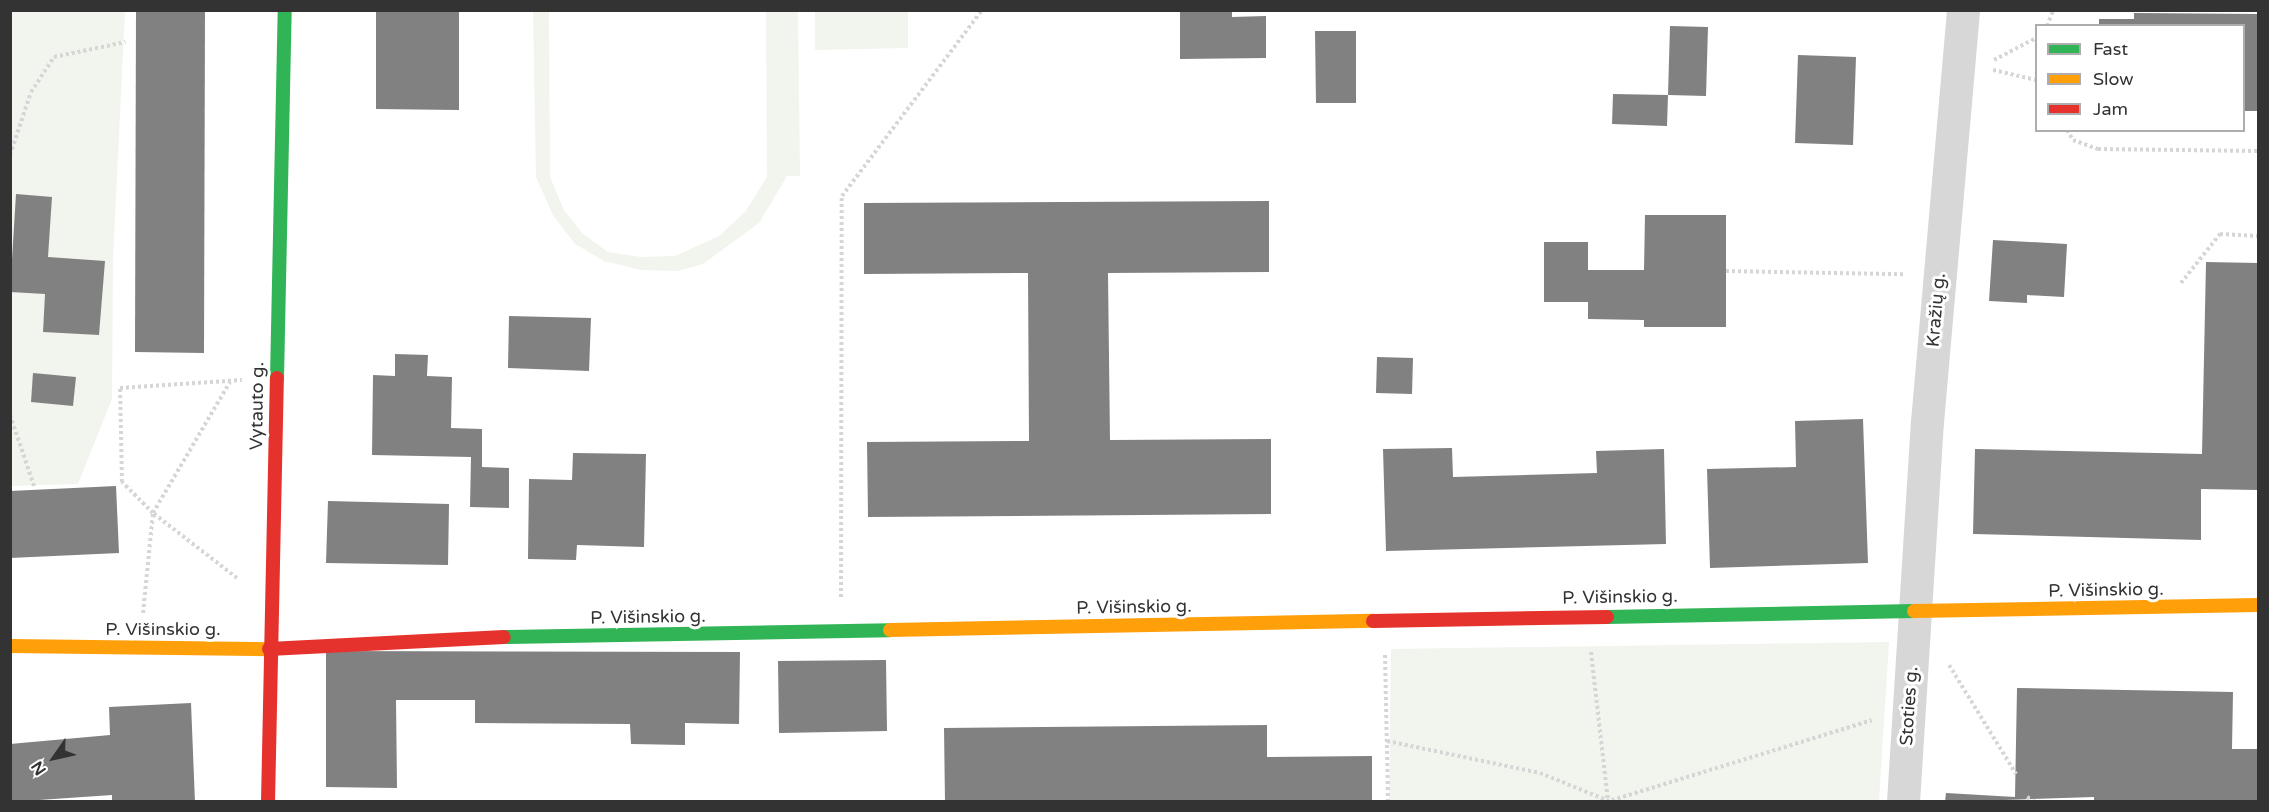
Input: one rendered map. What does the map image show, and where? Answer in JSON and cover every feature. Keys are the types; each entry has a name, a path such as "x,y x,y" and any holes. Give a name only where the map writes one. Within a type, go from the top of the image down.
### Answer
{"main road":[{"name":"Vytauto g.","path":"268,801 269,649 285,10"},
{"name":"P. Višinskio g.","path":"10,646 269,649 514,637 2259,605"}],"street":[{"name":"Kražių g.","path":"1915,610 1939,274 1969,65 1963,10"},
{"name":"Stoties g.","path":"1903,801 1915,610"}],"path":[{"path":"841,631 842,196 982,10"},
{"path":"1969,65 2035,39"},
{"path":"10,155 31,92 54,57 125,42"},
{"path":"1969,65 2035,80"},
{"path":"2068,132 2073,140 2098,149 2259,151"},
{"path":"2181,283 2220,234 2259,236"},
{"path":"1726,271 1939,274"},
{"path":"270,603 153,513 122,482 120,388 276,377"},
{"path":"139,646 153,513 230,382"},
{"path":"10,415 34,486"},
{"path":"1587,616 1608,801"},
{"path":"1385,620 1388,801"},
{"path":"1945,659 2016,774"},
{"path":"1387,741 1540,773 1608,801 1909,709"},
{"path":"2027,797 2035,801"}],"shaded area":[{"path":"10,11 125,11 113,258 112,399 78,484 11,486"},
{"path":"533,11 549,11 550,177 564,210 583,234 608,252 641,257 675,256 719,236 745,212 767,177 766,11 798,11 800,176 787,176 759,223 703,264 678,271 641,270 604,261 575,244 553,215 536,177"},
{"path":"815,11 908,11 908,48 815,50"},
{"path":"1889,642 1879,801 1389,801 1391,649"}],"building":[{"path":"136,10 205,10 204,353 135,352"},
{"path":"376,10 459,10 459,110 376,109"},
{"path":"1180,10 1232,10 1232,17 1266,16 1266,58 1180,59"},
{"path":"2134,13 2258,14 2258,111 2245,111 2245,24 2099,24 2099,19 2134,19"},
{"path":"1670,26 1708,27 1706,96 1668,95"},
{"path":"1315,31 1356,31 1356,103 1316,103"},
{"path":"1798,55 1856,57 1853,145 1795,143"},
{"path":"1613,94 1668,95 1667,126 1612,124"},
{"path":"16,194 52,197 48,257 105,261 99,335 43,332 45,294 10,292"},
{"path":"1269,201 1269,272 1108,273 1110,440 1271,439 1271,514 868,517 867,442 1029,441 1028,273 864,274 864,203"},
{"path":"1645,215 1726,215 1726,327 1644,327 1644,320 1588,319 1588,302 1544,302 1544,242 1588,242 1588,270 1644,270"},
{"path":"1993,240 2067,244 2064,297 2027,295 2027,303 1989,301"},
{"path":"2206,262 2258,263 2258,490 2201,489 2201,540 1973,534 1975,449 2202,454"},
{"path":"509,316 591,318 589,371 508,368"},
{"path":"395,354 428,355 427,376 452,377 451,428 482,429 482,467 509,468 509,508 470,507 471,457 372,455 373,375 395,376"},
{"path":"1377,357 1413,358 1412,394 1376,393"},
{"path":"33,373 76,377 73,406 31,402"},
{"path":"1863,419 1868,563 1710,568 1707,469 1796,467 1795,421"},
{"path":"1452,448 1453,477 1597,473 1596,451 1664,449 1666,544 1386,551 1383,449"},
{"path":"573,453 646,454 644,547 577,545 576,560 528,559 529,479 572,480"},
{"path":"116,486 119,553 10,558 10,491"},
{"path":"328,501 449,504 448,565 326,563"},
{"path":"326,651 740,652 739,724 685,723 685,745 631,744 630,724 475,723 475,700 396,700 397,788 326,787"},
{"path":"886,660 887,731 779,733 778,661"},
{"path":"2017,688 2233,692 2232,749 2258,749 2258,802 2094,802 2094,797 1945,802 1946,793 2015,797"},
{"path":"191,703 195,802 112,802 112,795 10,802 10,744 110,735 109,707"},
{"path":"1267,725 1267,757 1372,756 1372,802 945,802 944,728"}],"traffic: fast":[{"path":"277,378 285,10"},
{"path":"1607,617 1914,611"},
{"path":"504,637 890,630"}],"traffic: slow":[{"path":"1914,611 2258,605"},
{"path":"890,630 1373,621"},
{"path":"10,646 269,649"}],"traffic: jam":[{"path":"268,802 277,378"},
{"path":"1373,621 1607,617"},
{"path":"269,649 504,637"}]}
